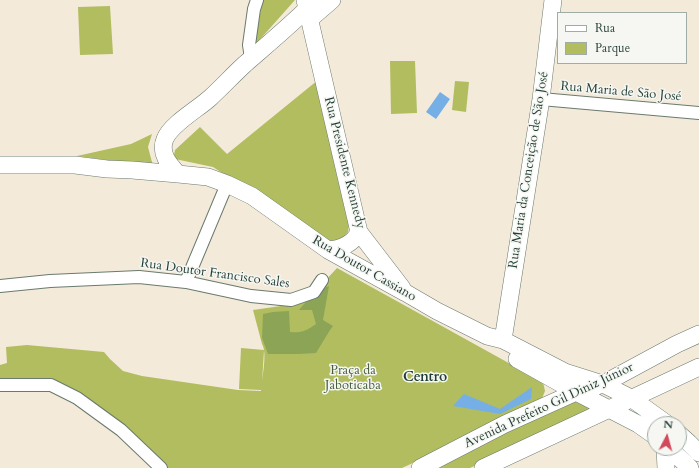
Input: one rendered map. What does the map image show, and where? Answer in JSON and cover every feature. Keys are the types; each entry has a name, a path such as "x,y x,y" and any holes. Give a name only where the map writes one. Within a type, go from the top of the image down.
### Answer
{"main road":[{"path":"178,174 169,164 164,153 164,143 166,138 175,126 210,98 251,58 309,7 332,0"},
{"name":"Rua Maria da Conceição de São José","path":"503,340 541,99 553,0"},
{"name":"Rua Presidente Kennedy","path":"309,7 359,232 406,293"},
{"name":"Rua Doutor Cassiano","path":"0,165 75,165 178,174 208,178 227,184 252,196 328,250 437,311 487,336 503,340 565,372 604,384 631,398 656,416"},
{"path":"328,250 342,247 355,239 359,232"},
{"name":"Avenida Prefeito Gil Diniz Júnior","path":"420,468 505,424 544,406 576,392 604,384 677,344 699,334"},
{"name":"Rua Doutor Cassiano","path":"487,336 499,349 548,377 638,424 647,430"},
{"path":"484,468 699,367"},
{"path":"544,406 548,377"},
{"path":"658,385 657,402 663,416"},
{"path":"687,440 699,453"},
{"path":"665,456 666,468"},
{"path":"677,456 690,468"}],"street":[{"path":"251,58 249,45 256,0"},
{"name":"Rua Maria de São José","path":"541,99 699,114"},
{"path":"186,282 227,184"},
{"name":"Rua Doutor Francisco Sales","path":"0,286 50,281 139,277 186,282 251,296 291,300 314,292 322,280"},
{"path":"0,385 51,385 77,398 121,430 161,468"}],"green space":[{"path":"263,0 295,0 255,45 262,2"},
{"path":"110,6 113,54 80,55 78,7"},
{"path":"390,61 415,61 417,113 391,114"},
{"path":"318,80 350,218 348,232 340,241 324,239 213,167 175,159 175,150 200,127 227,154"},
{"path":"455,81 469,82 466,112 452,110"},
{"path":"152,134 148,147 153,166 77,156 131,144"},
{"name":"Praça da Jaboticaba","path":"337,268 543,382 545,391 541,401 480,432 402,468 165,468 54,381 0,379 0,365 7,363 6,347 27,345 104,352 123,371 142,376 238,390 261,391 239,389 241,348 264,350 253,310 288,305 314,293","holes":["264,350 264,362 262,383"]},
{"path":"329,286 323,320 333,326 316,353 268,354 262,338 263,314 289,311 290,332 301,332 307,330 316,324 312,310 299,310 312,295"},
{"path":"573,401 593,409 470,468 431,468"}],"water":[{"path":"440,92 450,99 436,119 426,112"},
{"path":"532,387 531,399 500,414 453,406 464,394 500,409"}],"district":[{"name":"Centro","path":"425,378"}]}
